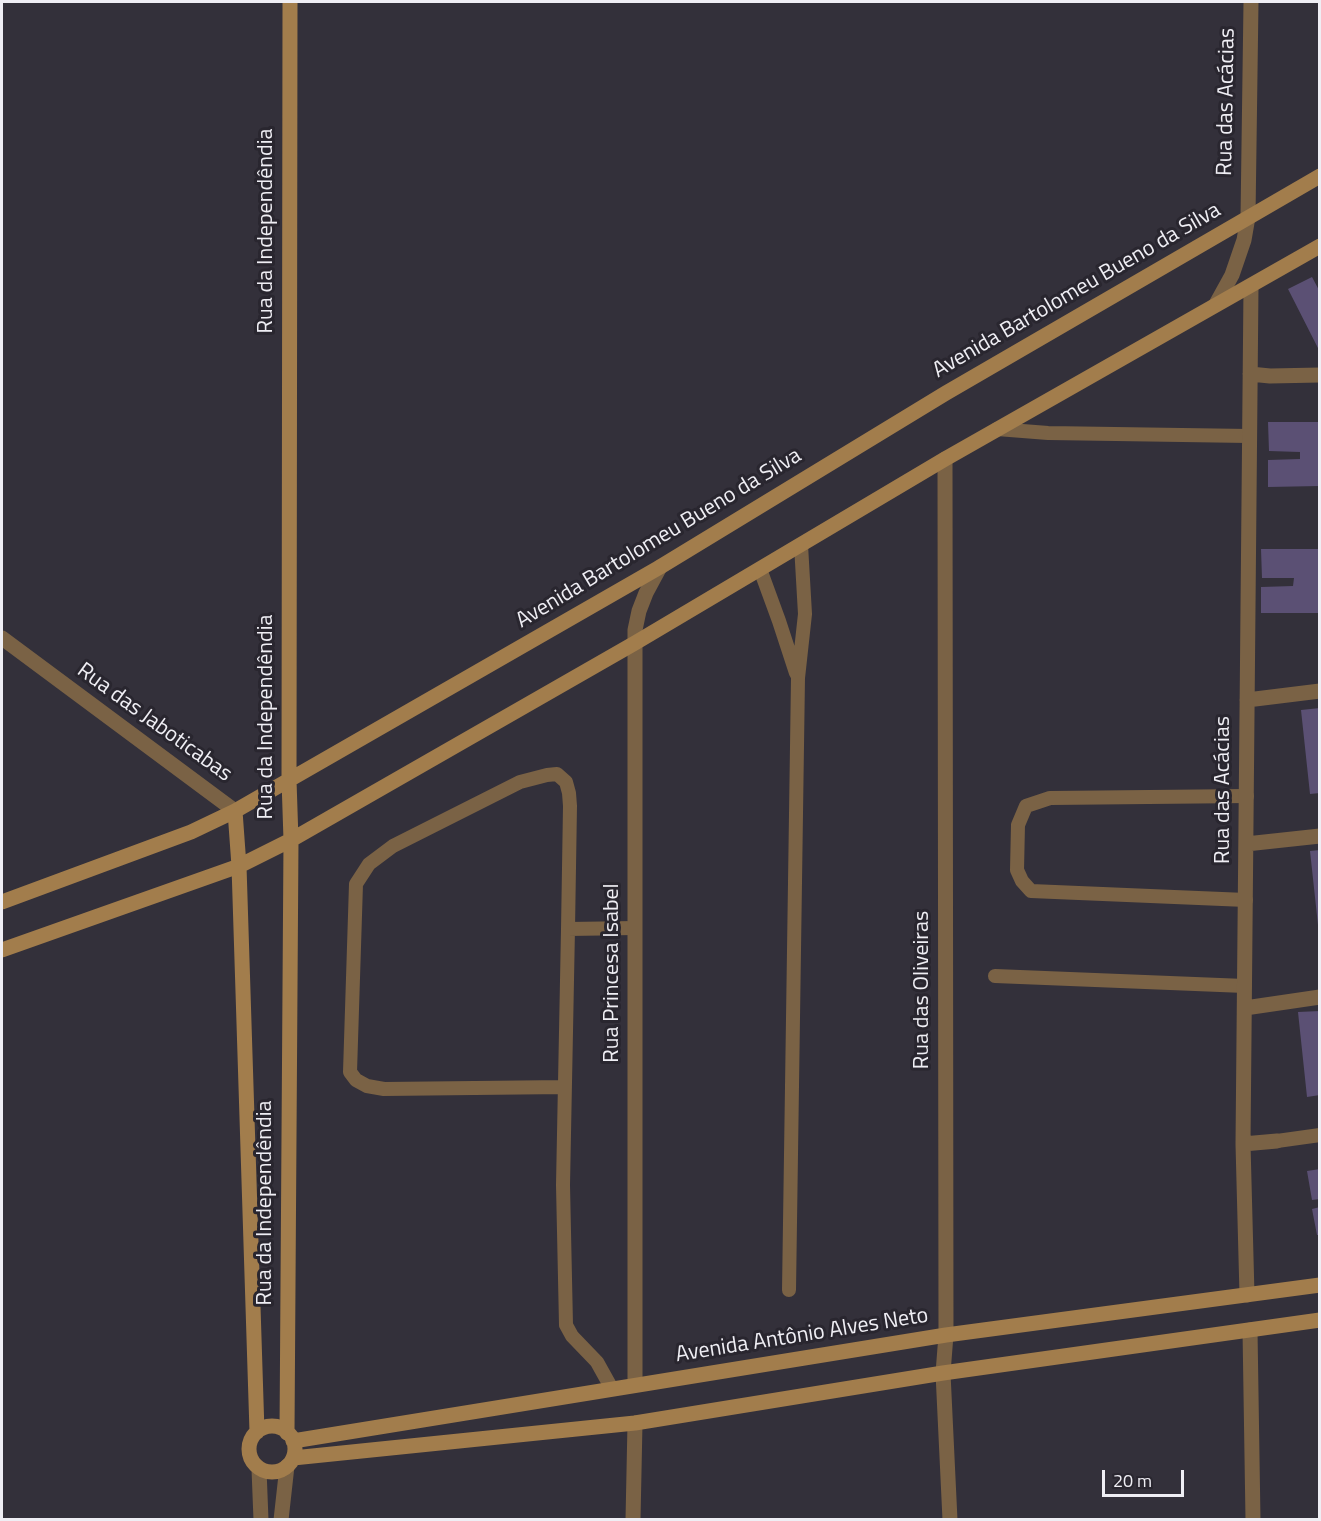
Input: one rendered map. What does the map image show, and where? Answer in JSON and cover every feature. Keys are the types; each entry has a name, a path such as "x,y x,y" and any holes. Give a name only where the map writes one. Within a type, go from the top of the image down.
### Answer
{"street":[{"name":"Rua da Independêndia","path":"290,2 290,1437"},
{"name":"Rua das Acácias","path":"1216,304 1232,275 1244,240 1248,217 1251,2"},
{"name":"Avenida Bartolomeu Bueno da Silva","path":"2,902 191,832 236,811 660,567 946,393 1320,176"},
{"path":"2,950 238,866 291,840 635,643 945,459 1320,246"},
{"name":"Rua das Acácias","path":"1247,1295 1243,1144 1251,286"},
{"path":"1250,375 1320,375"},
{"name":"Rua das Oliveiras","path":"945,459 946,1335 944,1373 950,1520"},
{"name":"Rua Princesa Isabel","path":"635,1385 635,630 646,593 660,567"},
{"name":"Rua das Jaboticabas","path":"2,638 236,811 238,866"},
{"path":"1248,700 1320,691"},
{"path":"1246,844 1320,836"},
{"name":"Rua da Independêndia","path":"238,866 257,1432"},
{"path":"1245,1008 1320,997"},
{"path":"1243,1144 1276,1141"},
{"name":"Avenida Antônio Alves Neto","path":"290,1437 612,1389 946,1335 1320,1285"},
{"path":"281,1520 290,1462 295,1450 290,1437 278,1427 267,1427 257,1432 250,1440 249,1451 252,1461 259,1469 274,1472 290,1462 635,1423 944,1373 1320,1320"},
{"path":"1250,1330 1252,1520"},
{"path":"633,1520 635,1423"},
{"path":"259,1469 261,1520"}],"lane":[{"path":"998,429 1047,433 1249,436"},
{"path":"789,1290 798,678 805,614 801,545"},
{"path":"760,569 798,678"},
{"path":"565,1088 384,1089 367,1086 356,1080 350,1072 356,884 369,864 393,846 520,782 557,774 566,782 569,793 568,929 565,1088 563,1185 566,1325 572,1336 597,1362 612,1389"},
{"path":"1246,900 1031,891 1022,881 1017,870 1018,825 1026,806 1050,798 1247,796"},
{"path":"568,929 635,928"},
{"path":"995,976 1245,986"},
{"path":"1276,1141 1320,1135"}],"building":[{"path":"1312,277 1320,292 1320,352 1288,289"},
{"path":"1268,422 1320,422 1320,486 1268,487 1268,460 1300,459 1300,452 1269,451"},
{"path":"1261,549 1320,549 1320,613 1261,613 1261,587 1293,586 1294,578 1262,578"},
{"path":"1320,708 1320,793 1310,794 1301,710"},
{"path":"1320,850 1320,925 1318,925 1310,851"},
{"path":"1320,1011 1320,1095 1307,1097 1298,1012"},
{"path":"1320,1169 1320,1199 1312,1200 1307,1171"},
{"path":"1320,1207 1320,1235 1317,1235 1312,1209"}]}
